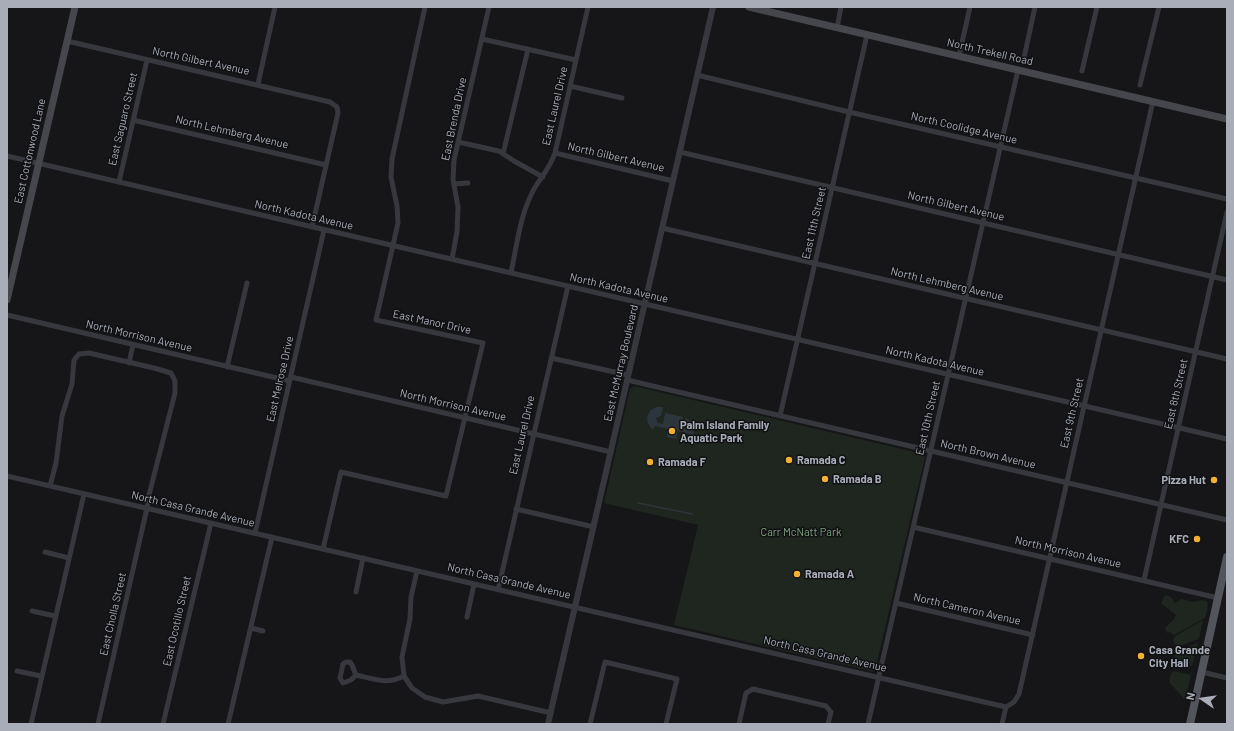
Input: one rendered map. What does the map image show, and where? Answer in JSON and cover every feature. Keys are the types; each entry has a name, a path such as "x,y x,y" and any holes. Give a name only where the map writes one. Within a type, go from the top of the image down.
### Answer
{"main road":[{"name":"East Cottonwood Lane","path":"7,300 76,7"},
{"name":"North Trekell Road","path":"749,7 777,10 837,28 1227,119"},
{"path":"1190,724 1218,598 1224,585 1227,557"}],"street":[{"path":"258,84 275,7"},
{"name":"East Manor Drive","path":"323,549 341,472 446,496 483,343 376,320 398,223 397,206 392,177 392,159 426,7"},
{"name":"East Brenda Drive","path":"452,259 457,232 458,207 454,184 454,160 489,7"},
{"name":"East Laurel Drive","path":"510,273 526,205 531,193 552,163 555,153 588,7"},
{"name":"East McMurray Boulevard","path":"548,724 713,7"},
{"path":"837,28 841,7"},
{"path":"959,56 970,7"},
{"path":"1024,58 1035,7"},
{"path":"1082,71 1097,7"},
{"path":"1140,85 1159,7"},
{"name":"East 11th Street","path":"780,416 867,34"},
{"path":"482,39 576,60"},
{"name":"North Gilbert Avenue","path":"67,41 258,84 330,102 337,107 338,113 326,165"},
{"path":"503,154 528,49"},
{"name":"East Saguaro Street","path":"119,182 147,60"},
{"name":"East 10th Street","path":"868,724 1018,70"},
{"name":"North Coolidge Avenue","path":"697,75 849,112 1227,199"},
{"path":"570,86 622,98"},
{"name":"East 9th Street","path":"1006,707 1014,702 1019,694 1153,101"},
{"name":"North Lehmberg Avenue","path":"133,120 326,165"},
{"path":"458,142 499,151 514,162 542,177"},
{"name":"North Gilbert Avenue","path":"680,152 1227,280"},
{"name":"North Gilbert Avenue","path":"555,153 674,181"},
{"name":"North Kadota Avenue","path":"7,156 1227,439"},
{"path":"312,227 326,165"},
{"path":"454,184 468,182"},
{"name":"East 8th Street","path":"1144,580 1227,212"},
{"name":"North Lehmberg Avenue","path":"662,228 1227,359"},
{"name":"East Melrose Drive","path":"255,533 324,230"},
{"path":"227,367 247,283"},
{"name":"East Laurel Drive","path":"498,590 550,358 568,286"},
{"name":"North Morrison Avenue","path":"7,315 227,367 291,379 611,452"},
{"path":"50,486 56,463 62,416 72,384 74,360 79,354 88,353 129,363 133,345"},
{"name":"North Brown Avenue","path":"550,358 780,416 1227,520"},
{"name":"East Cholla Street","path":"98,724 149,495 175,393 175,381 171,373 129,363"},
{"name":"North Casa Grande Avenue","path":"7,476 498,590 576,606 1006,707"},
{"path":"31,724 84,494"},
{"path":"516,509 594,527"},
{"name":"East Ocotillo Street","path":"163,724 211,523"},
{"name":"North Morrison Avenue","path":"913,527 1218,598"},
{"path":"228,724 272,537"},
{"path":"45,552 69,558"},
{"path":"356,592 363,558"},
{"path":"417,571 411,597 410,619 402,657 404,676 412,688 425,697 443,702 478,696 551,713"},
{"path":"467,617 474,584"},
{"name":"North Cameron Avenue","path":"896,603 1033,635"},
{"path":"32,611 55,616"},
{"path":"251,628 263,631"},
{"path":"590,724 605,662 677,679 666,724"},
{"path":"17,671 41,676"},
{"path":"1202,672 1227,678"},
{"path":"356,675 389,681 404,676"},
{"path":"739,724 746,693 753,688 826,706 831,712 828,724"},
{"path":"1002,724 1006,707"}],"green space":[{"name":"Carr McNatt Park","path":"634,386 923,454 925,457 875,671 674,625 698,525 604,503 630,389"},
{"path":"1165,595 1171,597 1175,603 1181,599 1194,602 1201,600 1207,601 1208,606 1205,618 1174,635 1170,632 1167,633 1165,628 1176,615 1161,603"},
{"path":"1203,620 1199,639 1176,647 1173,640 1175,636"},
{"path":"1198,643 1192,666 1177,663 1174,659 1176,651"},
{"path":"1175,671 1191,675 1185,700 1169,682 1171,673"}],"shaded area":[{"path":"657,407 663,407 661,416 656,418 658,423 663,424 665,413 683,417 680,428 682,429 685,418 688,419 693,425 693,435 678,431 676,439 667,437 668,429 655,426 653,430 647,420 650,411"}],"waterway":[{"path":"638,503 692,514"}],"place":[{"name":"Palm Island Family Aquatic Park","path":"672,431"},
{"name":"Ramada C","path":"789,460"},
{"name":"Ramada F","path":"650,462"},
{"name":"Ramada B","path":"825,479"},
{"name":"Pizza Hut","path":"1214,480"},
{"name":"KFC","path":"1197,539"},
{"name":"Ramada A","path":"797,574"},
{"name":"Casa Grande City Hall","path":"1141,656"}]}
